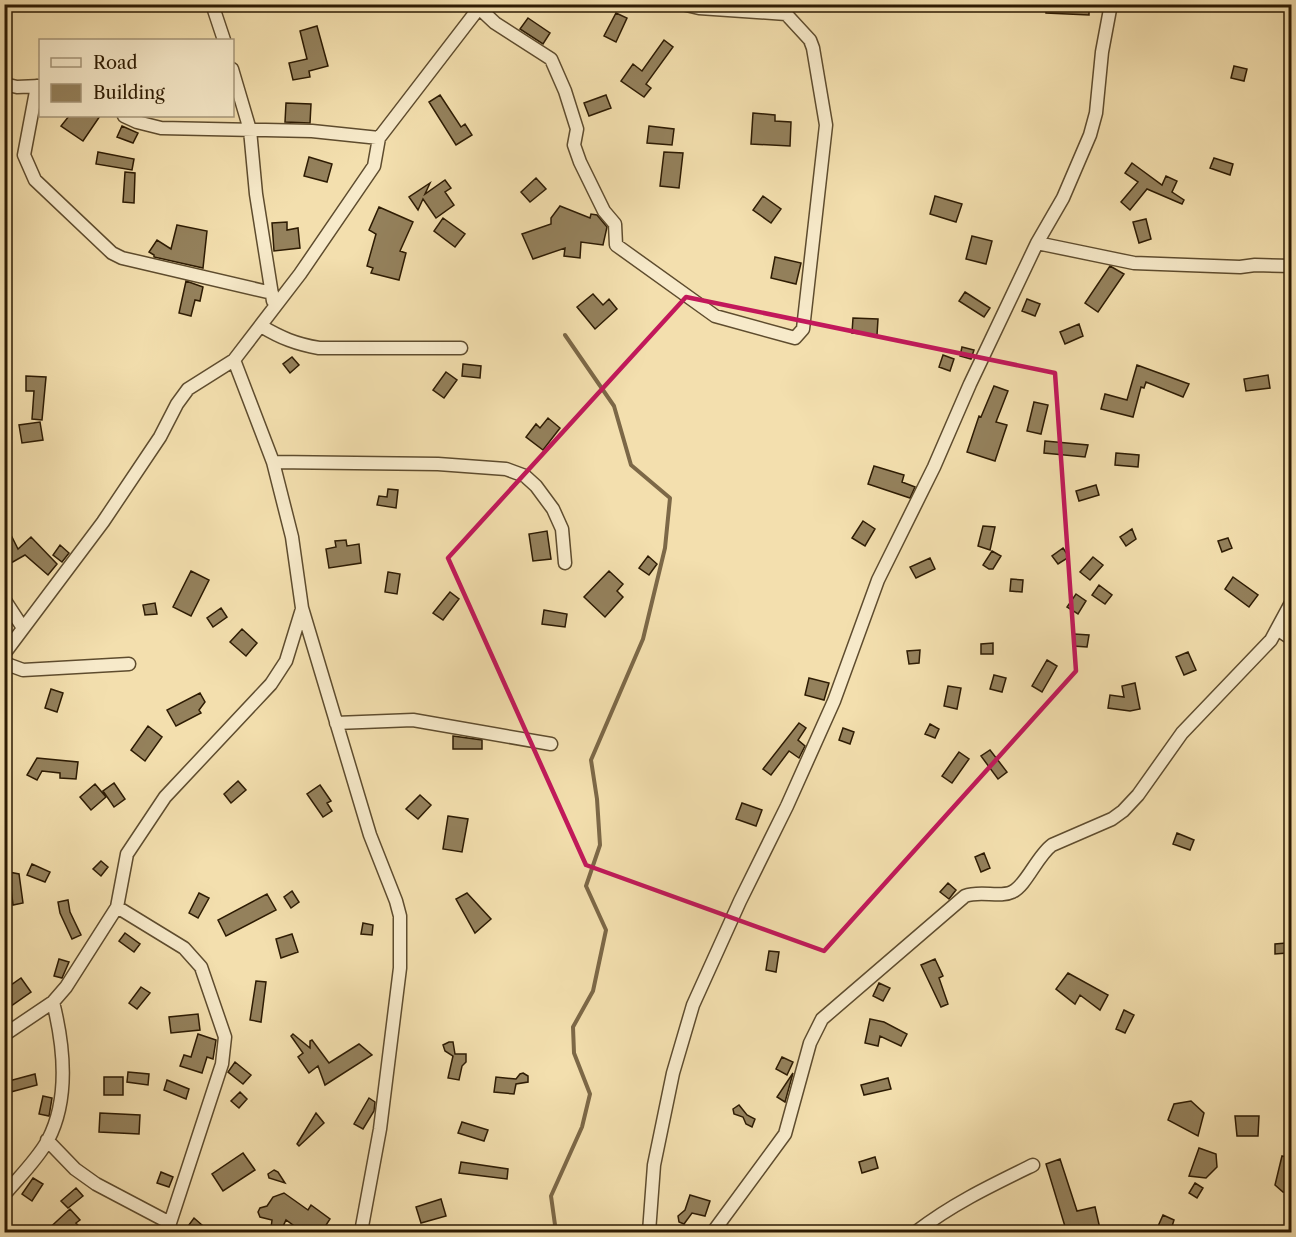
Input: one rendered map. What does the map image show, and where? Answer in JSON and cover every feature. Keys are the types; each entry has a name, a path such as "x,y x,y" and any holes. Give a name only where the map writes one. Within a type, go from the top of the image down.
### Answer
{"street":[{"path":"212,4 224,39"},
{"path":"4,654 103,522 160,437 177,404 188,389 234,360 274,309 374,166 379,138 481,6 495,23 551,59 566,91 577,129 574,145 577,154 604,211 615,224 616,245 715,316 795,338 800,335 826,124 813,48 810,40 786,14 699,8 682,4"},
{"path":"649,1233 654,1165 673,1073 693,1005 834,701 878,580 934,467 970,384 1037,243 1063,198 1090,135 1096,113 1101,52 1111,4"},
{"path":"234,76 249,130 256,194 274,309"},
{"path":"4,84 17,87 39,86 24,155 35,180 112,253 122,258 272,293"},
{"path":"126,117 161,128 312,131 379,138"},
{"path":"1037,243 1134,263 1239,267 1292,266"},
{"path":"261,326 284,340 319,348 461,348"},
{"path":"234,360 273,462 292,537 302,608 370,836 396,901 400,925 400,968 381,1129 361,1233"},
{"path":"273,462 438,464 506,469 525,476 536,486 553,509 562,529 565,563"},
{"path":"4,599 23,628"},
{"path":"713,1233 785,1134 810,1043 822,1019 965,896 973,893 1011,893 1019,887 1043,851 1112,819 1123,811 1138,795 1182,733 1271,640 1292,600"},
{"path":"4,1035 53,1002 66,987 117,907 123,867 131,848 165,797 271,684 286,662 302,608"},
{"path":"1277,629 1292,639"},
{"path":"4,663 24,670 129,664"},
{"path":"336,723 413,720 551,744"},
{"path":"47,1140 75,1169 167,1228 222,1064 225,1037 201,966 184,948 117,907"},
{"path":"4,1195 47,1140 59,1110 62,1039 53,1002"},
{"path":"916,1233 937,1216 969,1196 1033,1165"}],"highlighted area":[{"path":"686,297 1055,373 1076,671 824,951 586,865 448,558"}],"building":[{"path":"1046,4 1089,4 1089,15 1046,13"},
{"path":"616,13 627,18 616,42 604,36"},
{"path":"528,18 550,33 543,44 520,29"},
{"path":"317,26 328,66 309,71 310,77 293,80 289,63 307,59 300,31"},
{"path":"664,40 673,47 646,84 651,88 644,97 621,81 633,64 642,71"},
{"path":"1234,66 1247,69 1244,81 1231,78"},
{"path":"440,95 461,127 465,124 472,135 456,145 429,102"},
{"path":"606,95 611,108 589,116 584,103"},
{"path":"286,103 311,104 310,123 285,122"},
{"path":"753,113 775,115 775,121 791,122 790,146 751,144"},
{"path":"68,117 99,117 83,141 61,126"},
{"path":"122,126 138,133 133,143 117,137"},
{"path":"649,126 674,129 672,145 647,143"},
{"path":"98,152 134,159 132,170 96,164"},
{"path":"664,152 683,153 679,188 660,186"},
{"path":"309,157 332,164 327,182 304,176"},
{"path":"1214,158 1233,164 1230,175 1210,168"},
{"path":"1132,163 1162,185 1166,176 1177,181 1172,192 1184,200 1182,204 1147,189 1130,210 1121,202 1138,182 1125,173"},
{"path":"125,172 135,173 134,203 123,202"},
{"path":"536,178 546,189 530,202 521,192"},
{"path":"445,180 451,188 445,192 454,205 436,218 423,199 418,210 409,197 430,183 425,194"},
{"path":"763,196 781,209 771,223 753,210"},
{"path":"935,196 962,204 956,222 930,214"},
{"path":"560,206 590,218 591,214 597,215 607,227 603,245 581,242 580,258 564,256 565,248 533,259 522,234 551,224 551,218"},
{"path":"379,207 413,222 400,251 406,253 399,280 371,273 373,268 367,266 376,234 369,230"},
{"path":"443,218 465,234 455,247 434,231"},
{"path":"1146,219 1151,239 1139,243 1133,222"},
{"path":"287,222 287,230 298,228 300,248 274,251 272,223"},
{"path":"177,225 207,231 203,268 154,257 149,252 157,240 171,249"},
{"path":"972,236 992,241 986,264 966,259"},
{"path":"775,257 801,263 796,284 771,278"},
{"path":"1110,266 1124,274 1098,312 1085,303"},
{"path":"186,281 203,287 200,301 195,300 191,316 179,313"},
{"path":"965,292 990,308 984,317 959,301"},
{"path":"593,294 603,305 609,299 617,309 595,329 577,307"},
{"path":"1027,299 1040,304 1035,316 1022,311"},
{"path":"853,318 878,319 877,335 852,333"},
{"path":"1079,324 1083,336 1065,344 1060,332"},
{"path":"962,347 974,350 971,359 960,356"},
{"path":"943,355 954,359 950,371 939,367"},
{"path":"292,357 299,365 290,373 283,364"},
{"path":"463,364 481,366 480,378 462,376"},
{"path":"1137,365 1189,384 1183,397 1146,382 1144,388 1141,387 1133,417 1101,409 1105,394 1127,400"},
{"path":"446,372 457,380 444,398 433,390"},
{"path":"1268,375 1270,388 1246,391 1244,379"},
{"path":"26,376 46,377 42,420 32,419 34,391 26,391"},
{"path":"994,386 1008,391 996,422 1007,425 995,461 967,452 979,416 981,417"},
{"path":"1034,402 1048,405 1041,434 1027,431"},
{"path":"548,418 560,428 543,450 526,437 536,424 540,428"},
{"path":"40,422 43,440 22,443 19,425"},
{"path":"1045,441 1088,445 1085,457 1044,453"},
{"path":"1116,453 1139,455 1138,467 1115,465"},
{"path":"874,466 904,475 902,482 915,487 910,498 868,484"},
{"path":"1096,485 1099,495 1079,501 1076,491"},
{"path":"388,489 398,490 396,508 377,505 379,496 387,497"},
{"path":"4,521 18,549 31,537 57,564 48,575 25,555 4,567"},
{"path":"863,521 875,529 865,546 852,538"},
{"path":"983,526 995,527 990,550 978,546"},
{"path":"1132,529 1136,539 1126,546 1120,537"},
{"path":"547,531 551,559 533,561 529,534"},
{"path":"1228,538 1232,548 1222,552 1218,541"},
{"path":"346,540 347,546 359,544 361,563 329,568 326,549 336,547 335,541"},
{"path":"60,545 69,553 62,562 53,555"},
{"path":"1063,548 1069,557 1058,564 1052,556"},
{"path":"992,551 1001,556 993,569 989,569 983,565"},
{"path":"648,556 657,564 649,575 639,568"},
{"path":"1093,557 1103,565 1090,580 1080,572"},
{"path":"930,558 935,569 916,578 910,567"},
{"path":"191,571 209,580 191,616 173,607"},
{"path":"609,571 623,584 617,591 623,597 605,617 584,597"},
{"path":"388,572 400,574 397,594 385,592"},
{"path":"1233,577 1258,595 1249,607 1225,589"},
{"path":"1011,579 1023,580 1022,592 1010,591"},
{"path":"1099,585 1112,595 1105,604 1092,595"},
{"path":"450,592 459,599 443,620 433,613"},
{"path":"1076,594 1086,601 1078,614 1067,607"},
{"path":"155,603 157,614 145,615 143,605"},
{"path":"221,608 227,617 213,627 207,618"},
{"path":"544,610 567,614 565,627 542,624"},
{"path":"242,629 257,643 246,656 230,642"},
{"path":"1074,634 1089,635 1087,647 1073,646"},
{"path":"993,643 993,654 981,654 981,644"},
{"path":"920,650 919,663 909,664 907,651"},
{"path":"1188,652 1196,670 1184,675 1176,657"},
{"path":"1047,660 1057,666 1042,692 1032,686"},
{"path":"994,675 1006,678 1002,692 990,689"},
{"path":"809,678 829,683 824,700 805,695"},
{"path":"1135,683 1140,709 1130,711 1108,708 1110,695 1124,697 1122,686"},
{"path":"948,686 961,688 957,709 944,706"},
{"path":"51,689 63,693 57,712 45,708"},
{"path":"200,693 205,702 199,710 201,713 176,726 167,710"},
{"path":"799,723 806,728 798,740 805,746 799,758 789,751 771,775 763,769"},
{"path":"930,724 939,729 935,738 925,734"},
{"path":"148,726 162,737 145,761 131,750"},
{"path":"843,728 854,732 850,744 839,740"},
{"path":"453,736 482,740 482,749 453,749"},
{"path":"990,750 1007,772 998,779 981,756"},
{"path":"959,752 969,759 952,783 942,776"},
{"path":"37,758 78,762 76,779 60,778 60,773 42,771 37,780 27,775"},
{"path":"238,781 246,790 231,803 224,794"},
{"path":"114,783 125,799 114,807 103,791"},
{"path":"95,784 106,797 91,810 80,797"},
{"path":"320,785 331,801 327,803 332,811 323,817 307,794"},
{"path":"420,795 431,805 418,819 406,809"},
{"path":"742,803 762,810 756,826 736,819"},
{"path":"448,816 468,819 462,852 443,849"},
{"path":"1177,833 1194,840 1190,850 1173,844"},
{"path":"984,853 990,868 981,872 975,857"},
{"path":"101,861 108,867 101,876 93,869"},
{"path":"32,864 50,872 45,882 27,875"},
{"path":"9,872 19,874 23,903 13,905"},
{"path":"948,883 956,890 949,899 940,892"},
{"path":"292,891 299,902 291,908 284,897"},
{"path":"199,893 209,898 198,918 189,913"},
{"path":"467,893 491,919 475,933 456,899"},
{"path":"267,894 276,910 226,936 218,920"},
{"path":"68,900 70,912 81,935 72,939 60,913 58,902"},
{"path":"363,923 373,925 372,935 361,934"},
{"path":"125,933 140,944 134,952 119,941"},
{"path":"292,934 298,952 281,958 276,939"},
{"path":"1286,943 1287,953 1275,954 1275,944"},
{"path":"769,951 779,952 776,972 766,970"},
{"path":"59,959 69,962 62,978 54,976"},
{"path":"935,959 943,976 939,978 948,1004 941,1007 921,965"},
{"path":"1068,973 1108,995 1100,1010 1080,995 1075,1004 1056,989"},
{"path":"21,978 31,992 4,1011 4,990"},
{"path":"256,981 266,982 261,1022 250,1020"},
{"path":"879,983 890,988 883,1001 873,996"},
{"path":"141,987 150,993 137,1009 129,1003"},
{"path":"1124,1010 1134,1015 1125,1033 1116,1029"},
{"path":"198,1014 200,1030 171,1033 169,1017"},
{"path":"870,1019 884,1022 907,1034 901,1046 880,1036 878,1046 865,1043"},
{"path":"198,1034 216,1040 213,1059 207,1057 202,1073 180,1066 184,1055 191,1057"},
{"path":"293,1034 310,1048 312,1040 329,1063 359,1044 372,1055 325,1085 318,1066 309,1073 298,1057 303,1053 291,1036"},
{"path":"453,1042 455,1054 466,1054 466,1062 462,1066 459,1080 448,1078 453,1056 445,1051 443,1045"},
{"path":"782,1057 793,1062 787,1075 776,1069"},
{"path":"235,1062 251,1075 243,1084 228,1072"},
{"path":"128,1072 149,1074 148,1085 127,1082"},
{"path":"523,1073 528,1076 528,1082 516,1084 514,1094 494,1092 496,1077 516,1079"},
{"path":"793,1073 785,1102 777,1097"},
{"path":"35,1074 37,1085 7,1093 5,1082"},
{"path":"104,1077 123,1077 123,1095 104,1095"},
{"path":"888,1078 891,1089 864,1095 861,1085"},
{"path":"167,1080 189,1089 186,1099 164,1090"},
{"path":"240,1092 247,1099 239,1108 231,1101"},
{"path":"43,1096 52,1098 49,1116 39,1114"},
{"path":"369,1098 375,1102 374,1111 363,1129 354,1124"},
{"path":"1191,1101 1204,1113 1198,1136 1168,1120 1174,1104"},
{"path":"739,1105 747,1115 755,1119 752,1127 746,1124 743,1117 734,1114 733,1109"},
{"path":"100,1113 140,1115 139,1134 99,1132"},
{"path":"316,1113 324,1123 299,1146 297,1144"},
{"path":"1235,1116 1259,1116 1258,1136 1237,1136"},
{"path":"462,1122 488,1130 484,1141 458,1133"},
{"path":"1199,1148 1216,1154 1217,1167 1206,1178 1189,1176"},
{"path":"243,1153 255,1170 223,1191 212,1174"},
{"path":"1282,1156 1292,1158 1292,1194 1283,1192 1275,1185"},
{"path":"875,1157 878,1168 862,1173 859,1162"},
{"path":"1060,1159 1077,1211 1095,1207 1101,1233 1067,1233 1046,1164"},
{"path":"461,1162 508,1169 507,1179 459,1173"},
{"path":"274,1170 285,1183 269,1178 268,1174"},
{"path":"161,1172 173,1177 169,1187 157,1183"},
{"path":"33,1178 43,1184 32,1201 22,1194"},
{"path":"1195,1183 1203,1188 1197,1198 1189,1193"},
{"path":"76,1188 83,1196 68,1208 61,1201"},
{"path":"284,1193 308,1210 311,1205 330,1219 321,1233 304,1233 286,1220 280,1233 274,1233 271,1228 272,1220 260,1217 258,1212 260,1208 267,1206 273,1197"},
{"path":"690,1195 710,1201 705,1216 692,1213 684,1224 679,1222 678,1216 685,1210"},
{"path":"441,1199 446,1216 421,1223 416,1207"},
{"path":"70,1209 80,1220 76,1223 85,1233 44,1233"},
{"path":"1163,1215 1174,1220 1170,1233 1155,1233"},
{"path":"194,1218 211,1233 183,1233"}],"waterway":[{"path":"556,1232 551,1196 582,1127 590,1094 574,1053 573,1027 593,991 606,930 586,886 600,845 597,799 591,760 643,639 665,548 670,498 631,465 614,406 565,335"}]}
